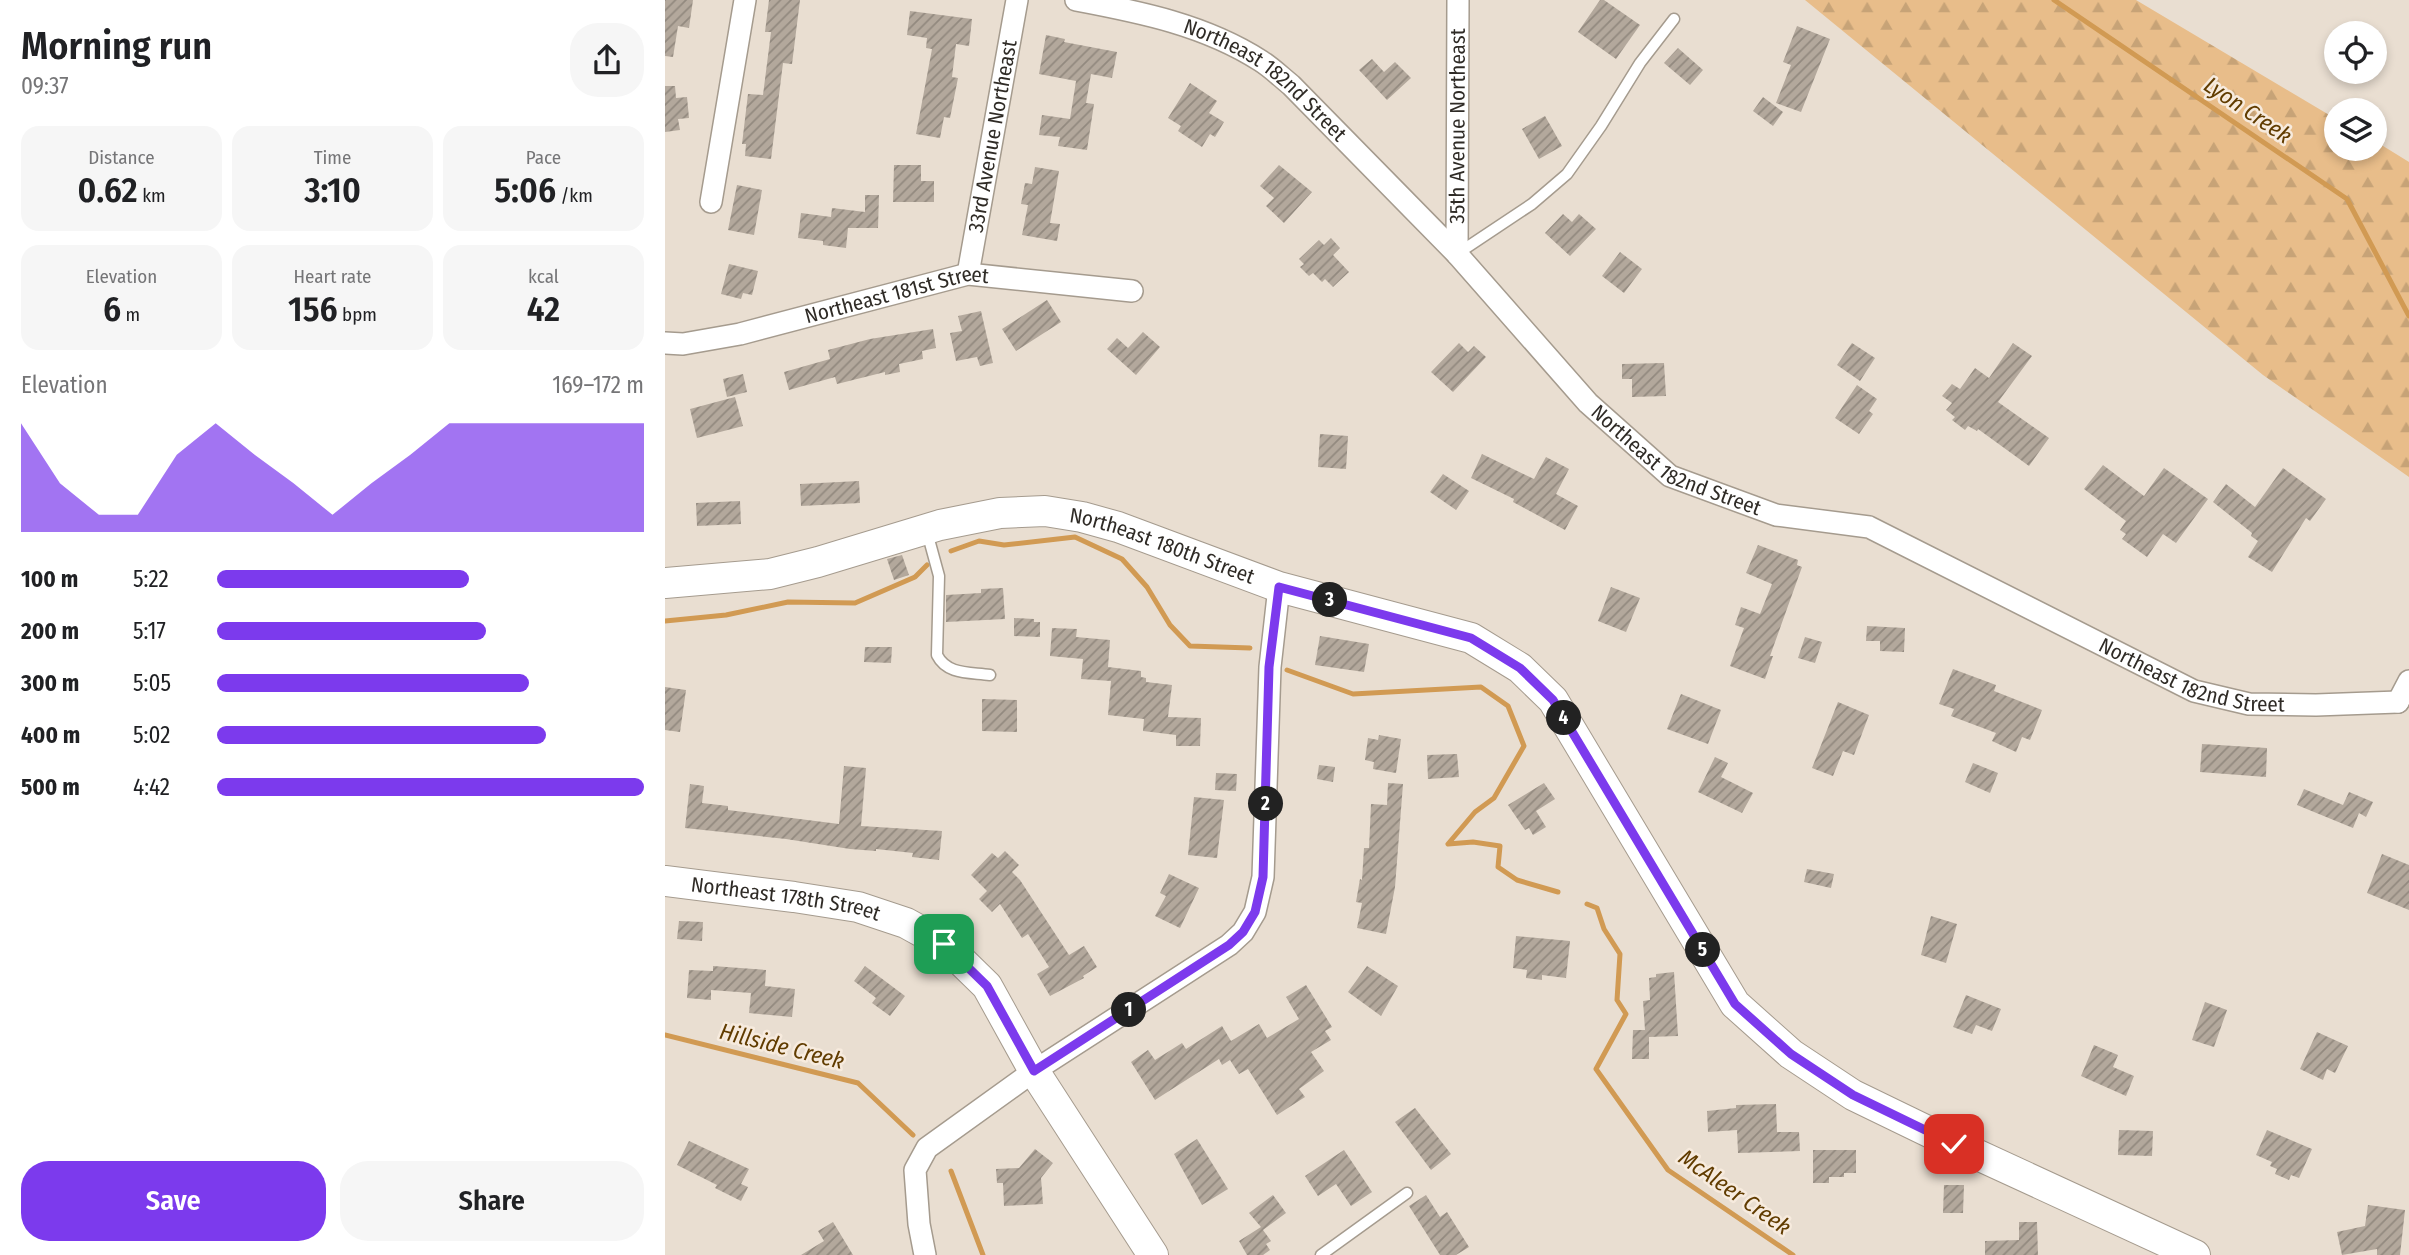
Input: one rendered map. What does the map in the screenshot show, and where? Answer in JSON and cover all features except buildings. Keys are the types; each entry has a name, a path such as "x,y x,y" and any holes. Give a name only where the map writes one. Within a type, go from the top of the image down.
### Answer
{"street":[{"path":"711,202 745,0"},
{"name":"33rd Avenue Northeast","path":"968,274 1017,0"},
{"name":"Northeast 182nd Street","path":"1076,0 1146,13 1195,29 1261,61 1291,85 1457,254 1588,403 1670,476 1776,515 1870,527 2194,691 2249,704 2403,707"},
{"name":"35th Avenue Northeast","path":"1457,254 1458,0"},
{"name":"Northeast 181st Street","path":"665,343 683,344 740,334 968,274 1132,291"},
{"name":"Northeast 180th Street","path":"665,583 770,574 926,529 1000,513 1045,511 1118,527 1279,587 1471,638 1520,668 1553,700 1735,1004 1791,1054 1853,1095 2195,1255"},
{"path":"925,1255 915,1188 915,1170 927,1148 1034,1071 1229,945 1243,932 1255,912 1263,877 1271,659 1279,587"},
{"path":"2403,707 2409,681"},
{"name":"Northeast 178th Street","path":"665,881 858,907 906,923 944,944 987,986 1034,1071 1153,1255"}],"lane":[{"path":"1457,254 1532,204 1567,174 1640,63 1674,19"},
{"path":"926,529 939,576 937,655 949,669 989,675"},
{"path":"1321,1255 1407,1193"}],"green space":[{"path":"1805,0 2136,0 2324,112 2324,161 2387,161 2387,148 2409,162 2409,477 2263,375"}],"waterway":[{"name":"Lyon Creek","path":"2054,0 2347,199 2409,316"},
{"name":"McAleer Creek","path":"951,551 979,541 1004,545 1075,537 1122,559 1147,587 1170,625 1190,646 1250,648"},
{"name":"McAleer Creek","path":"665,621 726,615 788,602 855,603 915,577 927,565"},
{"name":"McAleer Creek","path":"1287,670 1353,694 1481,687 1508,706 1524,746 1494,798 1475,812 1448,844 1473,842 1500,846 1498,867 1517,880 1558,892"},
{"name":"McAleer Creek","path":"1587,904 1597,908 1604,929 1620,954 1617,1000 1626,1014 1596,1069 1668,1170 1793,1255"},
{"name":"Hillside Creek","path":"665,1035 858,1083 913,1135"},
{"name":"Hillside Creek","path":"951,1171 983,1255"}],"route":[{"path":"944,944 987,986 1034,1071 1229,945 1243,932 1255,912 1263,877 1269,667 1279,587 1471,638 1520,668 1553,700 1735,1004 1791,1054 1853,1095 1954,1144"}]}
